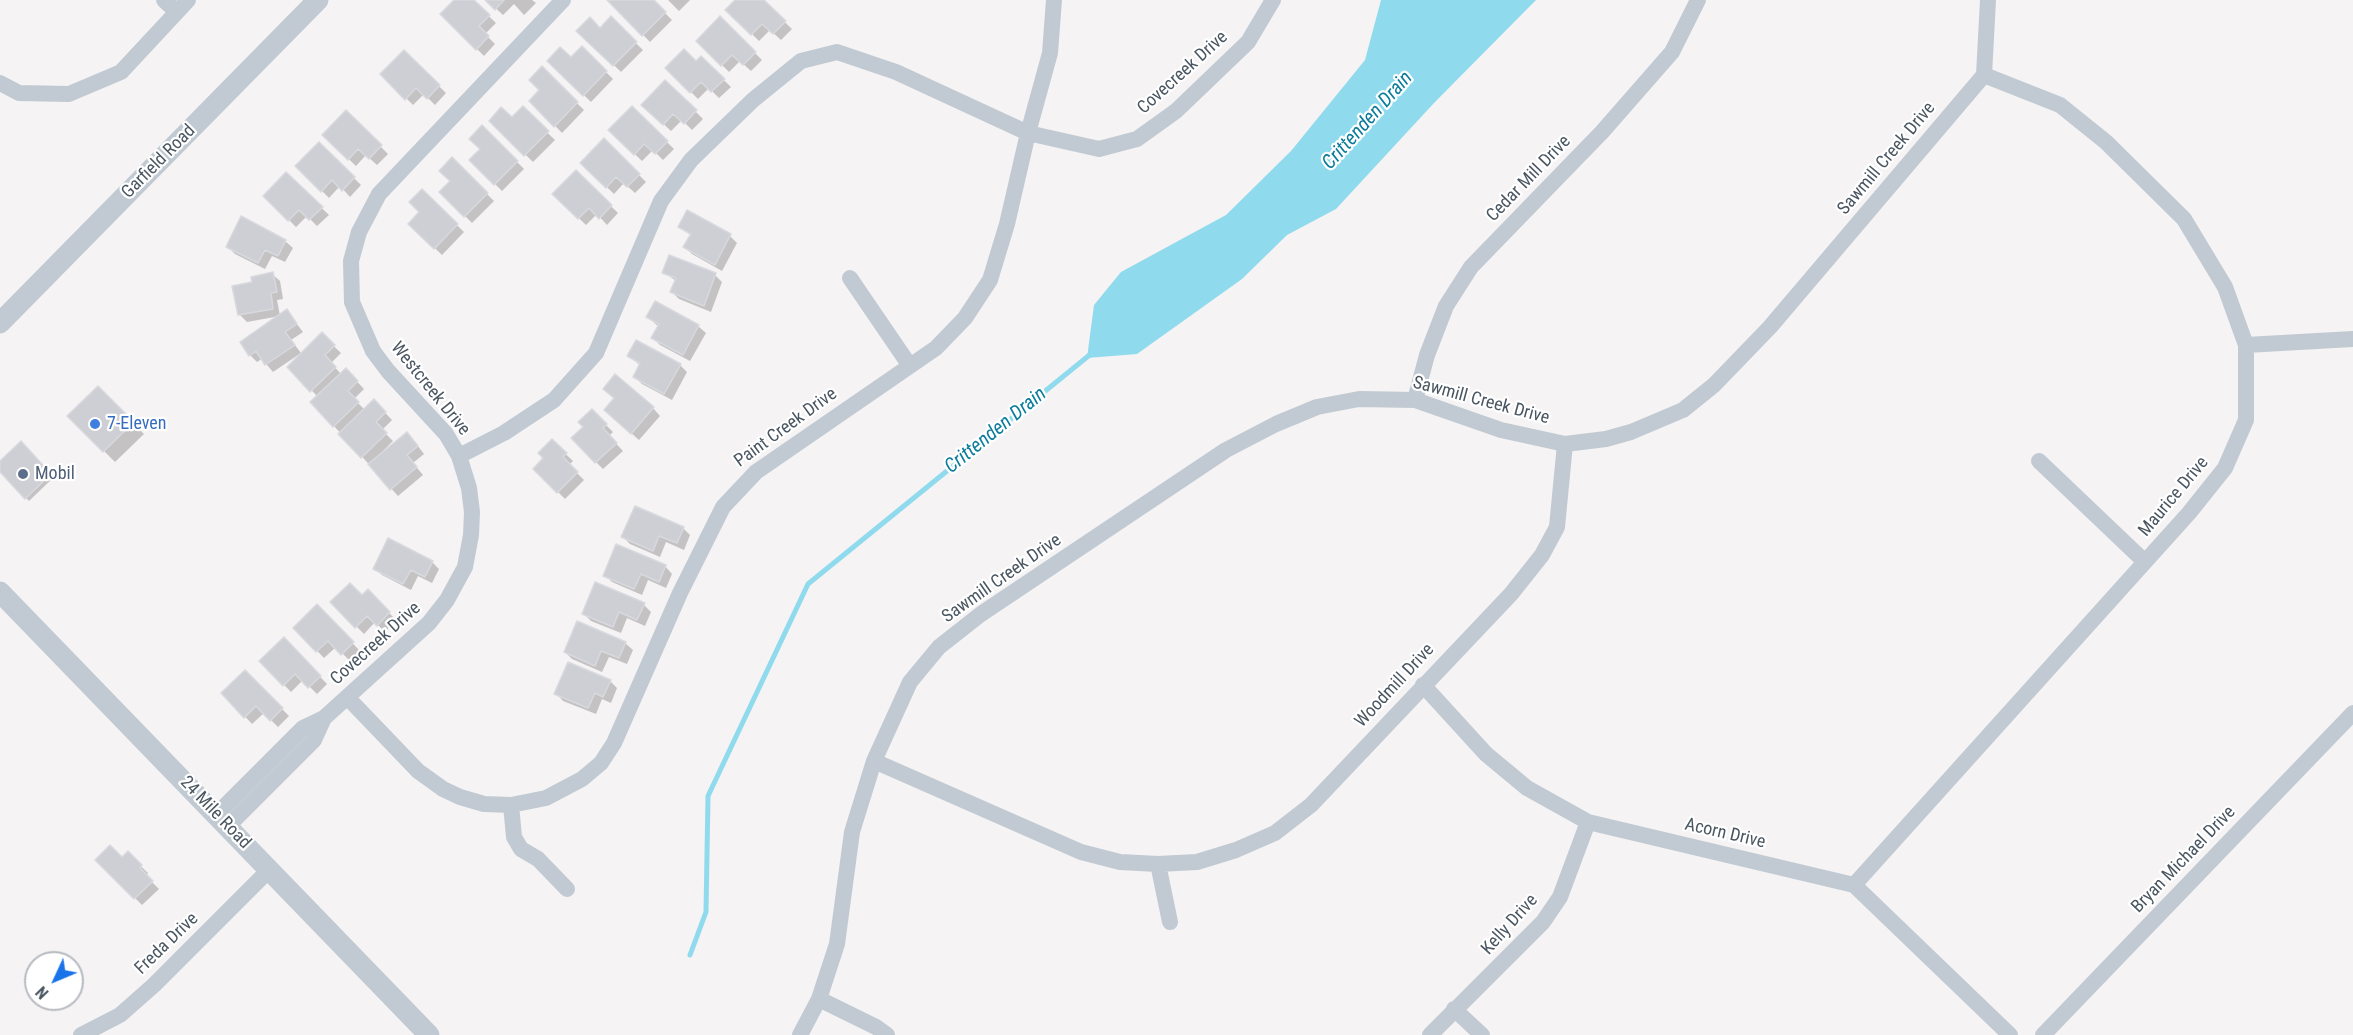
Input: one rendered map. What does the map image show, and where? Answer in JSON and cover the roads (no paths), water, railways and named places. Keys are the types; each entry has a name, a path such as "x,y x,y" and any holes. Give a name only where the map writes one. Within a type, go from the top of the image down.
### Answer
{"street":[{"path":"0,83 20,93 69,94 121,72 183,6 164,0"},
{"name":"Garfield Road","path":"0,323 318,0"},
{"name":"Westcreek Drive","path":"563,0 380,194 368,211 351,261 352,302 373,351 446,434 459,456 504,433 554,400 596,353 661,201 691,160 753,100 801,61 837,52 896,72 1028,134"},
{"name":"Paint Creek Drive","path":"346,697 418,771 443,789 484,804 511,805 546,798 572,787 592,772 608,753 620,732 709,530 723,507 756,472 952,335 990,280 1008,224 1028,134 1050,52 1054,0"},
{"name":"Covecreek Drive","path":"1028,134 1099,149 1137,139 1176,111 1248,42 1273,0"},
{"name":"Cedar Mill Drive","path":"1415,400 1427,355 1446,306 1471,267 1602,132 1672,52 1698,0"},
{"path":"1984,75 1988,0"},
{"name":"Sawmill Creek Drive","path":"800,1035 819,999 837,944 852,832 874,761 910,682 939,647 981,614 1167,491 1191,472 1226,450 1276,424 1317,407 1359,399 1415,400 1502,430 1565,444 1606,439 1661,421 1683,410 1714,385 1770,327 1984,75"},
{"name":"Maurice Drive","path":"1854,885 2189,513 2225,468 2246,420 2246,345 2225,287 2184,219 2106,142 2060,105 1984,75"},
{"path":"850,278 910,366"},
{"path":"2246,345 2353,339"},
{"name":"Woodmill Drive","path":"874,761 1081,852 1120,862 1158,864 1197,862 1236,850 1275,833 1311,805 1511,594 1542,555 1557,527 1565,444"},
{"name":"Covecreek Drive","path":"222,820 280,762 303,728 324,718 429,623 442,608 460,577 468,553 472,512 469,488 459,456"},
{"path":"2039,460 2144,561"},
{"name":"24 Mile Road","path":"0,592 429,1035"},
{"name":"Acorn Drive","path":"1423,685 1486,754 1527,788 1588,822 1854,885"},
{"name":"Bryan Michael Drive","path":"2043,1035 2353,713"},
{"path":"511,805 514,837 521,849 538,859 567,889"},
{"name":"Kelly Drive","path":"1430,1035 1543,922 1560,897 1588,822"},
{"path":"1158,864 1170,922"},
{"name":"Freda Drive","path":"81,1035 120,1015 154,985 270,869"},
{"path":"1854,885 2010,1035"},
{"path":"819,999 876,1027 887,1035"},
{"path":"1454,1009 1482,1035"}],"water":[{"path":"1381,0 1536,0 1434,103 1336,209 1287,235 1242,279 1137,354 1087,358 1094,305 1121,272 1226,215 1291,151 1365,60"}],"waterway":[{"name":"Crittenden Drain","path":"690,955 706,912 708,796 808,584 1092,353"}],"place":[{"name":"7-Eleven","path":"95,424"},
{"name":"Mobil","path":"23,474"}]}
